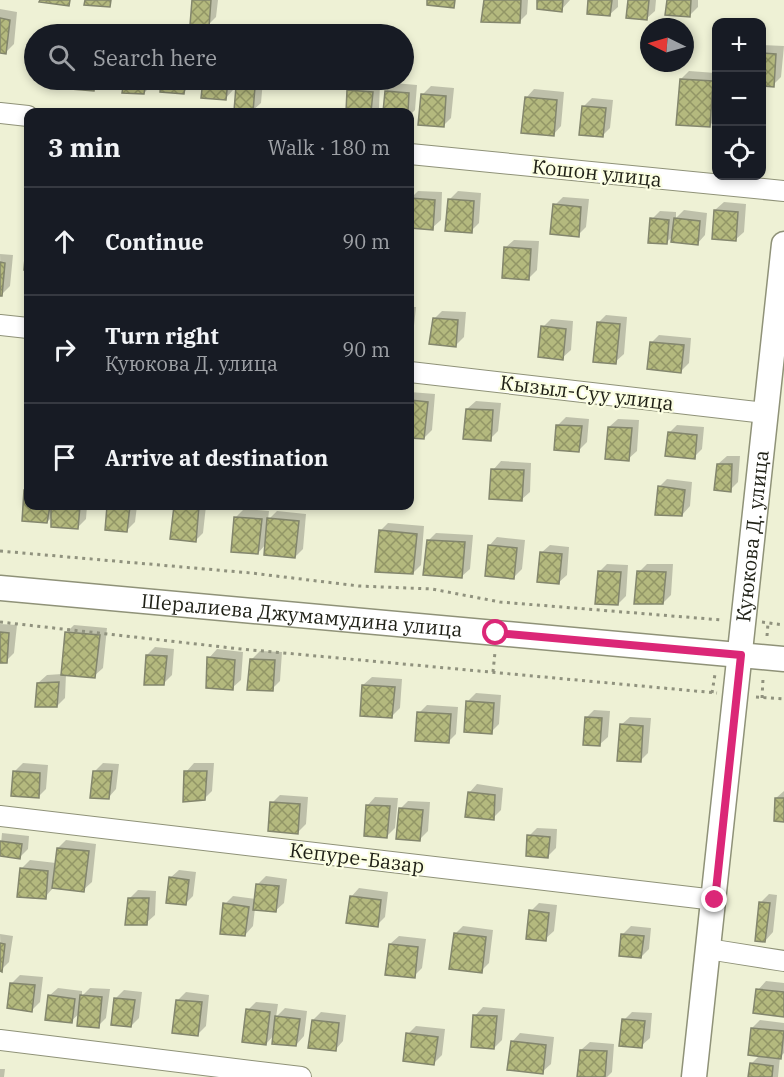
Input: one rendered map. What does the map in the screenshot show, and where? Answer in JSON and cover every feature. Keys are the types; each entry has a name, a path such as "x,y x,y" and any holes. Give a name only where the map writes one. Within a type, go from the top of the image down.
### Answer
{"street":[{"path":"0,113 24,116"},
{"name":"Кошон улица","path":"414,154 784,191"},
{"name":"Куюкова Д. улица","path":"694,1077 715,900 784,244"},
{"path":"0,325 24,328"},
{"name":"Кызыл-Суу улица","path":"414,372 765,413"},
{"name":"Шералиева Джумамудина улица","path":"0,588 784,659"},
{"name":"Кепуре-Базар","path":"0,816 715,900"},
{"path":"708,949 784,961"},
{"path":"0,1040 301,1077"}],"path":[{"path":"0,551 251,573 359,586 432,589 500,602 784,624"},
{"path":"0,622 241,649 784,699"}],"building":[{"path":"40,0 70,0 69,6 39,2"},
{"path":"85,0 111,0 110,7 84,5"},
{"path":"192,0 211,0 209,24 190,24"},
{"path":"427,0 455,0 454,8 427,5"},
{"path":"484,0 521,0 520,23 481,22"},
{"path":"537,0 563,0 562,12 537,9"},
{"path":"588,0 612,0 610,16 587,14"},
{"path":"628,0 649,0 647,18 626,18"},
{"path":"667,0 691,0 690,17 665,15"},
{"path":"0,18 10,20 6,54 0,53"},
{"path":"766,53 776,54 774,87 766,86"},
{"path":"680,79 712,81 710,127 676,125"},
{"path":"122,90 145,90 144,94 122,93"},
{"path":"160,90 185,90 184,94 160,92"},
{"path":"202,90 227,90 226,100 201,98"},
{"path":"236,90 255,90 253,108 234,108"},
{"path":"347,90 373,92 371,108 346,108"},
{"path":"385,91 409,93 408,108 383,108"},
{"path":"421,94 446,96 444,127 418,125"},
{"path":"525,97 557,100 554,136 521,133"},
{"path":"582,106 606,108 603,137 579,135"},
{"path":"414,198 435,200 433,230 414,228"},
{"path":"448,199 474,201 472,233 445,231"},
{"path":"553,204 581,207 579,237 550,234"},
{"path":"714,210 738,212 736,241 712,239"},
{"path":"650,218 669,220 667,244 648,243"},
{"path":"674,218 700,221 698,245 671,242"},
{"path":"504,247 531,249 529,280 502,278"},
{"path":"0,262 5,263 2,296 0,296"},
{"path":"433,318 458,320 456,347 429,344"},
{"path":"597,322 620,324 616,364 593,362"},
{"path":"541,326 566,329 563,360 538,357"},
{"path":"650,342 684,345 681,373 647,369"},
{"path":"414,400 428,402 424,439 414,438"},
{"path":"466,409 493,410 491,441 463,439"},
{"path":"556,425 582,426 579,452 554,450"},
{"path":"608,427 632,428 629,461 605,459"},
{"path":"668,432 697,435 695,459 665,456"},
{"path":"717,464 732,464 731,492 714,490"},
{"path":"491,469 524,470 522,501 489,499"},
{"path":"658,486 685,490 682,516 655,515"},
{"path":"24,490 24,510 49,510 47,523 22,521"},
{"path":"51,510 80,510 78,529 51,527"},
{"path":"107,510 130,510 127,532 105,530"},
{"path":"174,510 199,510 196,542 170,539"},
{"path":"234,517 262,519 258,554 231,552"},
{"path":"267,518 299,521 295,558 264,555"},
{"path":"379,530 417,534 413,574 375,572"},
{"path":"427,540 465,542 462,578 423,575"},
{"path":"488,545 517,548 514,579 485,576"},
{"path":"540,552 562,554 559,584 537,582"},
{"path":"598,571 621,572 618,605 595,604"},
{"path":"637,571 666,572 663,604 634,604"},
{"path":"0,632 9,633 7,663 0,663"},
{"path":"65,632 100,635 95,678 61,675"},
{"path":"146,655 167,656 164,685 144,685"},
{"path":"207,657 235,660 233,690 206,688"},
{"path":"250,659 275,660 273,691 247,690"},
{"path":"59,682 57,707 35,707 37,683"},
{"path":"362,685 395,687 392,718 360,716"},
{"path":"466,701 494,703 492,734 464,732"},
{"path":"417,712 451,714 449,743 415,741"},
{"path":"585,717 602,718 600,746 583,745"},
{"path":"620,724 643,726 641,762 617,761"},
{"path":"13,771 40,773 39,798 11,796"},
{"path":"93,771 112,771 109,799 90,798"},
{"path":"184,771 207,771 205,800 183,802"},
{"path":"468,792 495,795 494,820 465,817"},
{"path":"775,798 784,798 784,822 774,821"},
{"path":"270,802 300,804 298,834 268,831"},
{"path":"366,805 390,806 387,838 364,836"},
{"path":"399,808 423,810 420,841 396,839"},
{"path":"527,835 550,837 548,858 526,856"},
{"path":"0,841 22,844 20,859 0,856"},
{"path":"57,848 89,851 84,892 52,888"},
{"path":"20,868 48,871 46,899 17,897"},
{"path":"169,877 189,880 186,905 166,903"},
{"path":"256,884 279,886 276,912 253,910"},
{"path":"350,896 381,900 378,927 346,923"},
{"path":"128,898 149,898 147,925 125,925"},
{"path":"759,902 770,903 765,942 755,941"},
{"path":"223,903 249,907 245,936 220,934"},
{"path":"529,910 549,913 546,941 526,939"},
{"path":"454,933 486,937 482,973 449,969"},
{"path":"621,934 644,936 641,958 619,956"},
{"path":"0,943 5,944 2,972 0,971"},
{"path":"389,944 418,947 415,978 385,975"},
{"path":"10,983 35,985 32,1012 7,1008"},
{"path":"756,989 784,992 784,1017 753,1013"},
{"path":"48,995 75,999 72,1023 45,1020"},
{"path":"80,995 102,997 99,1028 77,1026"},
{"path":"114,998 135,1000 131,1027 111,1025"},
{"path":"176,1000 202,1002 198,1036 172,1033"},
{"path":"246,1009 270,1012 266,1045 242,1042"},
{"path":"473,1015 497,1016 494,1049 471,1047"},
{"path":"275,1016 300,1019 296,1046 272,1044"},
{"path":"622,1019 645,1021 642,1048 619,1046"},
{"path":"312,1020 339,1023 336,1051 308,1048"},
{"path":"751,1028 784,1031 781,1059 748,1055"},
{"path":"406,1033 438,1037 434,1065 403,1061"},
{"path":"511,1041 546,1045 543,1074 507,1070"},
{"path":"580,1050 607,1051 605,1077 577,1077"},
{"path":"750,1063 773,1066 772,1077 748,1077"}],"route":[{"path":"496,633 741,655 715,900"}]}
